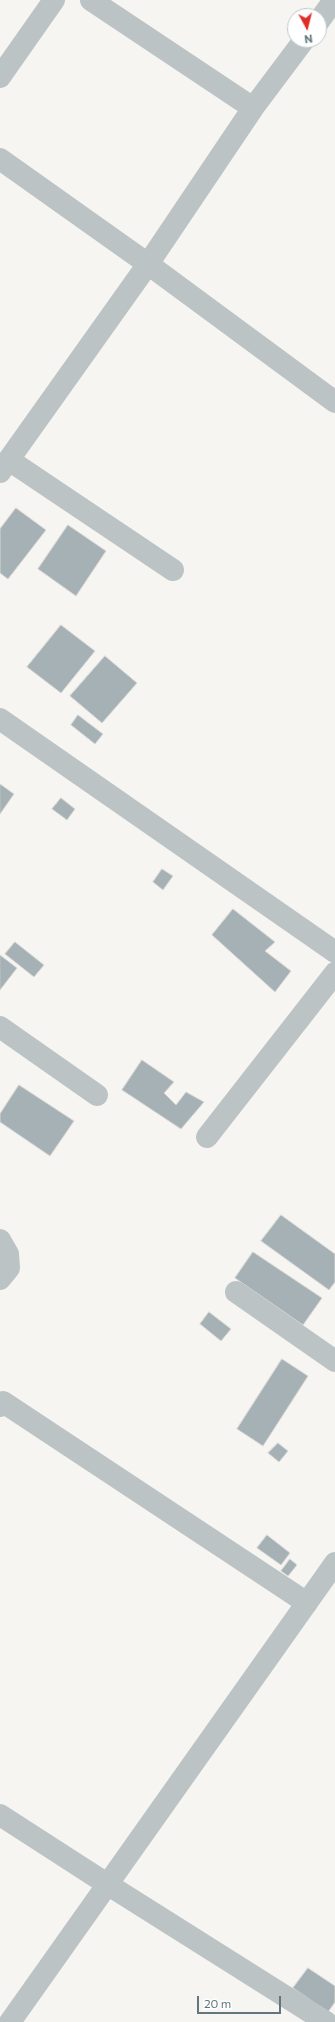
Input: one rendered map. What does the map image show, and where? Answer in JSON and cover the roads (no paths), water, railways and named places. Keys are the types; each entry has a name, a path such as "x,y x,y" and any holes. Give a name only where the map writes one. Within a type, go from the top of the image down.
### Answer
{"street":[{"path":"0,78 54,0"},
{"path":"91,0 253,108"},
{"path":"327,10 334,0"},
{"path":"173,570 4,466 148,264 253,108 298,48"},
{"path":"0,160 148,264 335,402"},
{"path":"0,719 335,952"},
{"path":"207,1137 335,973"},
{"path":"0,1027 97,1095"},
{"path":"0,1240 8,1254 9,1268 0,1279"},
{"path":"236,1292 335,1361"},
{"path":"1,1402 307,1603"},
{"path":"10,2022 335,1563"},
{"path":"0,1815 326,2022"}]}
